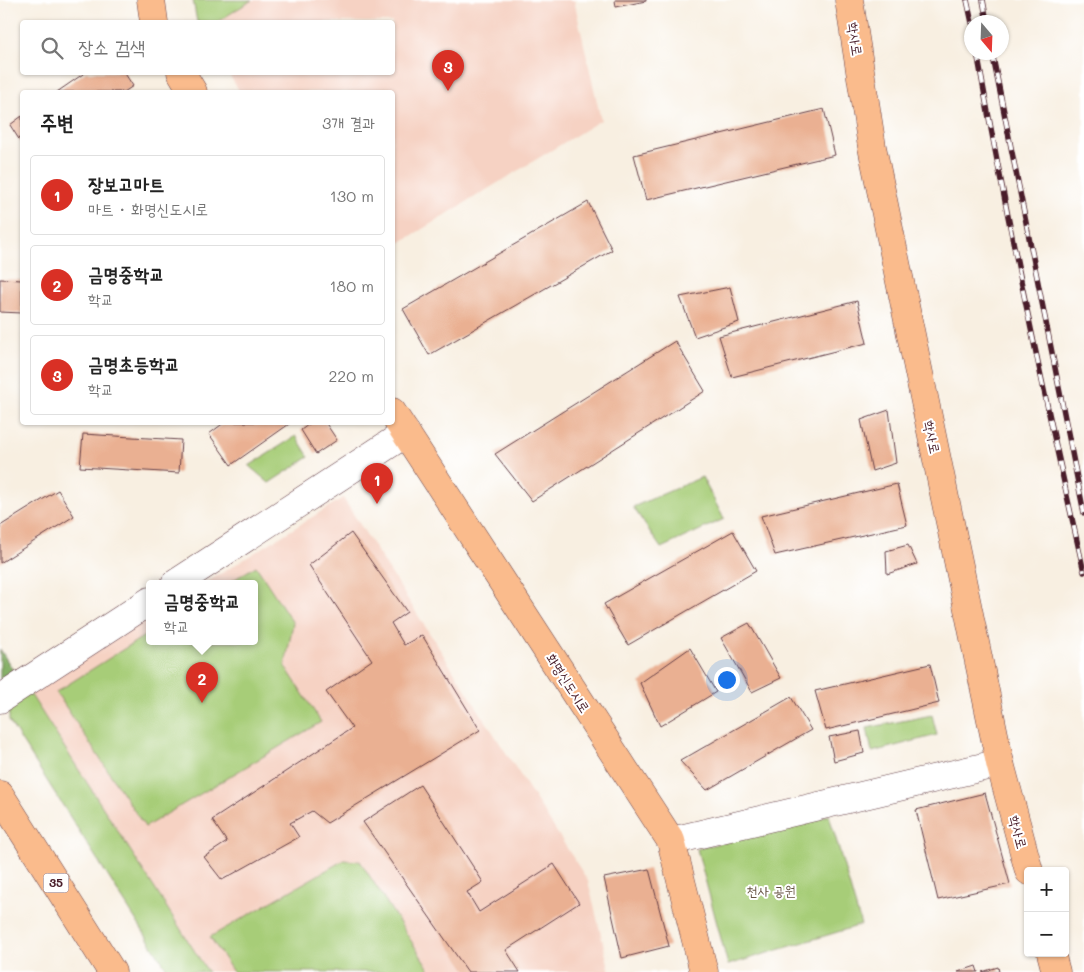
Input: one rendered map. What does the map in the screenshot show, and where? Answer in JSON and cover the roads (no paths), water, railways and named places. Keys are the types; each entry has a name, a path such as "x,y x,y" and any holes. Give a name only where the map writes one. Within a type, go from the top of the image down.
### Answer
{"main road":[{"path":"151,0 154,20"},
{"name":"학사로","path":"849,0 872,147 1000,763 1028,867"},
{"path":"183,75 192,90"},
{"name":"화명신도시로","path":"399,423 671,841 704,972"},
{"name":"35","path":"0,795 112,972"},
{"path":"1052,957 1056,972"}],"street":[{"path":"181,580 399,423"},
{"path":"0,699 146,604"},
{"path":"671,841 1000,763"}],"railway":[{"path":"967,0 970,15"},
{"path":"983,0 986,15"},
{"path":"978,60 1027,313 1084,572"},
{"path":"994,60 1084,513"}],"place":[{"name":"금명초등학교","path":"448,91"},
{"name":"장보고마트","path":"377,504"},
{"name":"금명중학교","path":"202,703"}],"park label":[{"name":"천사 공원","path":"771,891"}]}
